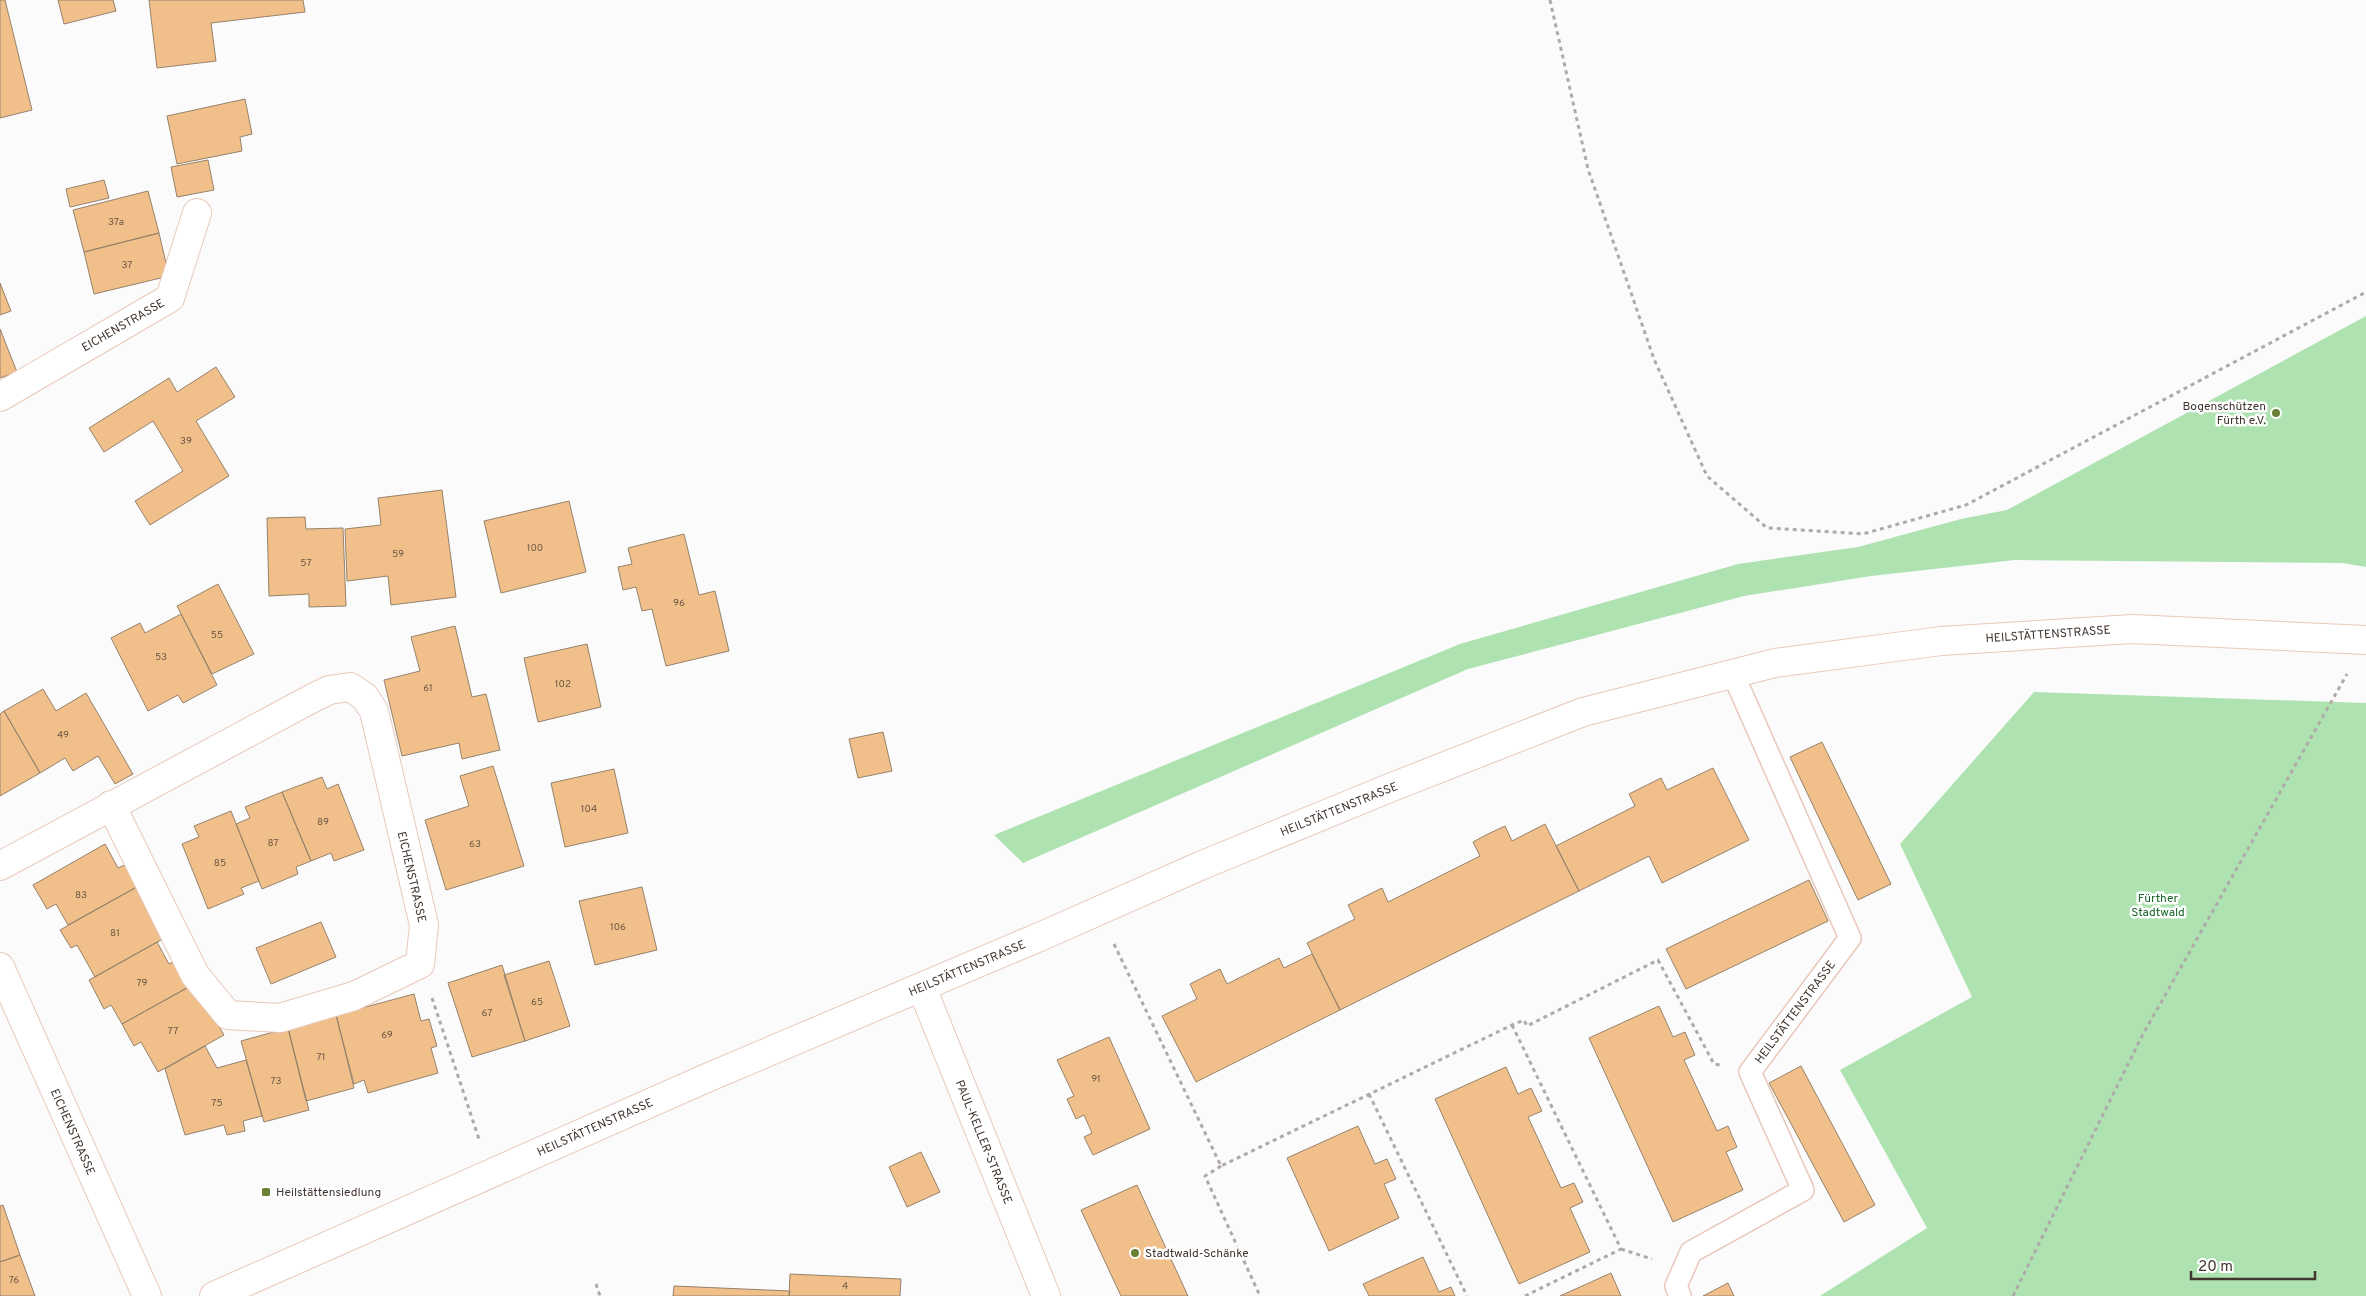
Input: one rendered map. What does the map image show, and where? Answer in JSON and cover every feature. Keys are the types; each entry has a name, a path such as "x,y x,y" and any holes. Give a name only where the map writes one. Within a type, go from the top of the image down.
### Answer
{"street":[{"name":"EICHENSTRASSE","path":"0,397 170,298 197,213"},
{"name":"HEILSTÄTTENSTRASSE","path":"214,1296 491,1172 1098,911 1378,792 1583,712 1775,664 1941,641 2132,629 2366,640"},
{"name":"EICHENSTRASSE","path":"0,866 309,700 329,690 350,687 365,697 374,711 424,925 420,964"},
{"path":"111,805 195,974 228,1015 280,1018 354,996 420,964"},
{"name":"EICHENSTRASSE","path":"0,967 10,1017 147,1296"},
{"name":"PAUL-KELLER-STRASSE","path":"922,988 1046,1296"}],"lane":[{"name":"HEILSTÄTTENSTRASSE","path":"1680,1296 1676,1286 1691,1252 1803,1190 1750,1072 1850,938 1733,674"}],"path":[{"path":"1550,0 1588,169 1654,358 1707,476 1767,528 1863,534 1966,505 2366,292"},
{"path":"2013,1296 2142,1036 2351,667"},
{"path":"1098,911 1221,1166"},
{"path":"1260,1296 1205,1176 1221,1166 1512,1025 1524,1020 1527,1026 1658,960 1714,1064 1750,1072"},
{"path":"420,964 491,1172"},
{"path":"1512,1025 1621,1249 1525,1296"},
{"path":"1369,1094 1467,1296"},
{"path":"596,1284 600,1296"}],"green space":[{"path":"2366,316 2366,567 2343,563 2015,560 1871,576 1744,596 1468,669 1023,863 994,835 1460,644 1738,564 1858,547 1961,519 2007,510"},
{"name":"Fürther Stadtwald","path":"2034,692 2366,703 2366,1296 1820,1296 1927,1228 1840,1070 1972,997 1900,844"}],"building":[{"path":"0,0 5,0 32,110 0,118"},
{"path":"58,0 113,0 116,11 64,24"},
{"path":"149,0 303,0 305,12 211,23 216,61 157,68"},
{"path":"245,99 252,134 240,137 242,151 177,164 167,116"},
{"path":"208,160 214,190 177,197 171,167"},
{"path":"104,180 109,198 70,207 66,189"},
{"path":"148,191 159,233 84,252 73,210"},
{"path":"159,233 169,276 94,294 84,252"},
{"path":"0,283 11,311 0,315"},
{"path":"0,329 17,372 0,378"},
{"path":"216,367 235,397 196,421 229,476 150,525 135,501 183,471 153,421 104,452 89,428 169,378 177,392"},
{"path":"442,490 456,597 391,605 388,576 347,581 345,529 381,525 378,498"},
{"path":"569,501 586,572 501,593 484,521"},
{"path":"305,517 306,529 343,528 346,606 309,607 309,594 269,596 267,518"},
{"path":"684,534 699,595 715,591 729,651 666,666 652,609 642,611 636,587 623,590 618,567 632,564 628,548"},
{"path":"218,584 254,654 212,674 177,606"},
{"path":"181,614 217,685 183,703 178,695 148,711 111,638 140,623 145,633"},
{"path":"455,626 472,697 486,694 500,750 462,759 459,743 402,756 384,680 420,671 411,637"},
{"path":"587,644 601,707 538,722 524,658"},
{"path":"43,689 56,711 86,693 133,774 115,784 98,756 73,771 65,758 40,773 4,711"},
{"path":"4,711 40,773 0,796 0,714"},
{"path":"883,732 892,771 858,778 849,739"},
{"path":"1822,742 1891,884 1858,900 1790,757"},
{"path":"493,766 524,866 446,890 425,820 469,806 460,776"},
{"path":"1713,768 1749,840 1662,883 1649,856 1579,891 1556,846 1635,806 1629,794 1661,778 1667,790"},
{"path":"614,769 628,833 565,847 551,783"},
{"path":"322,777 327,789 338,784 364,850 334,861 331,853 311,861 282,792"},
{"path":"282,792 311,861 296,867 298,874 262,889 236,824 250,818 245,807"},
{"path":"231,811 259,881 241,888 244,894 208,909 182,844 199,837 194,826"},
{"path":"1545,824 1579,891 1340,1010 1307,943 1355,919 1348,905 1382,888 1388,902 1480,856 1473,842 1505,826 1512,841"},
{"path":"105,844 118,868 129,863 142,884 68,925 56,904 47,909 33,885"},
{"path":"1809,880 1828,921 1686,989 1666,949"},
{"path":"142,884 170,935 95,977 77,945 71,948 60,930"},
{"path":"642,887 657,950 595,965 579,901"},
{"path":"321,922 336,957 271,984 256,948"},
{"path":"157,942 169,964 180,958 194,984 122,1024 111,1005 104,1009 89,980"},
{"path":"1312,954 1340,1010 1196,1082 1162,1016 1197,999 1190,984 1220,969 1227,984 1279,958 1284,968"},
{"path":"549,961 570,1026 525,1041 504,975"},
{"path":"502,965 525,1041 472,1057 448,983"},
{"path":"194,984 224,1035 158,1072 141,1042 134,1046 122,1024"},
{"path":"414,994 421,1021 429,1019 437,1046 431,1048 438,1073 368,1093 364,1080 354,1084 336,1015"},
{"path":"1659,1006 1673,1037 1685,1032 1695,1055 1684,1060 1717,1131 1728,1126 1737,1147 1726,1152 1743,1190 1673,1222 1589,1038"},
{"path":"335,1010 354,1088 306,1101 288,1028"},
{"path":"288,1028 309,1110 264,1122 241,1041"},
{"path":"1109,1037 1150,1129 1093,1155 1084,1137 1092,1133 1084,1115 1076,1119 1067,1099 1074,1096 1057,1060"},
{"path":"205,1046 217,1068 246,1060 262,1116 243,1121 245,1131 227,1135 224,1125 185,1135 165,1069"},
{"path":"1801,1066 1875,1205 1844,1222 1769,1083"},
{"path":"1506,1067 1518,1094 1531,1088 1542,1111 1528,1117 1561,1188 1574,1183 1583,1202 1570,1208 1590,1252 1519,1284 1435,1099"},
{"path":"1358,1126 1375,1164 1387,1159 1396,1179 1384,1184 1399,1218 1329,1251 1287,1158"},
{"path":"921,1152 940,1192 907,1207 889,1167"},
{"name":"Stadtwald-Schänke","path":"1137,1185 1188,1296 1121,1296 1081,1210"},
{"path":"3,1205 20,1255 0,1262 0,1206"},
{"path":"20,1255 35,1296 0,1296 0,1262"},
{"path":"1423,1257 1439,1292 1451,1287 1455,1296 1369,1296 1363,1284"},
{"path":"1611,1273 1621,1296 1560,1296"},
{"path":"790,1274 901,1279 900,1296 789,1296"},
{"path":"1728,1283 1734,1296 1703,1296"},
{"path":"674,1286 790,1291 789,1296 673,1296"}],"place":[{"name":"Bogenschützen Fürth e.V.","path":"2276,413"},
{"name":"Heilstättensiedlung","path":"266,1192"},
{"name":"Stadtwald-Schänke","path":"1135,1253"}]}
